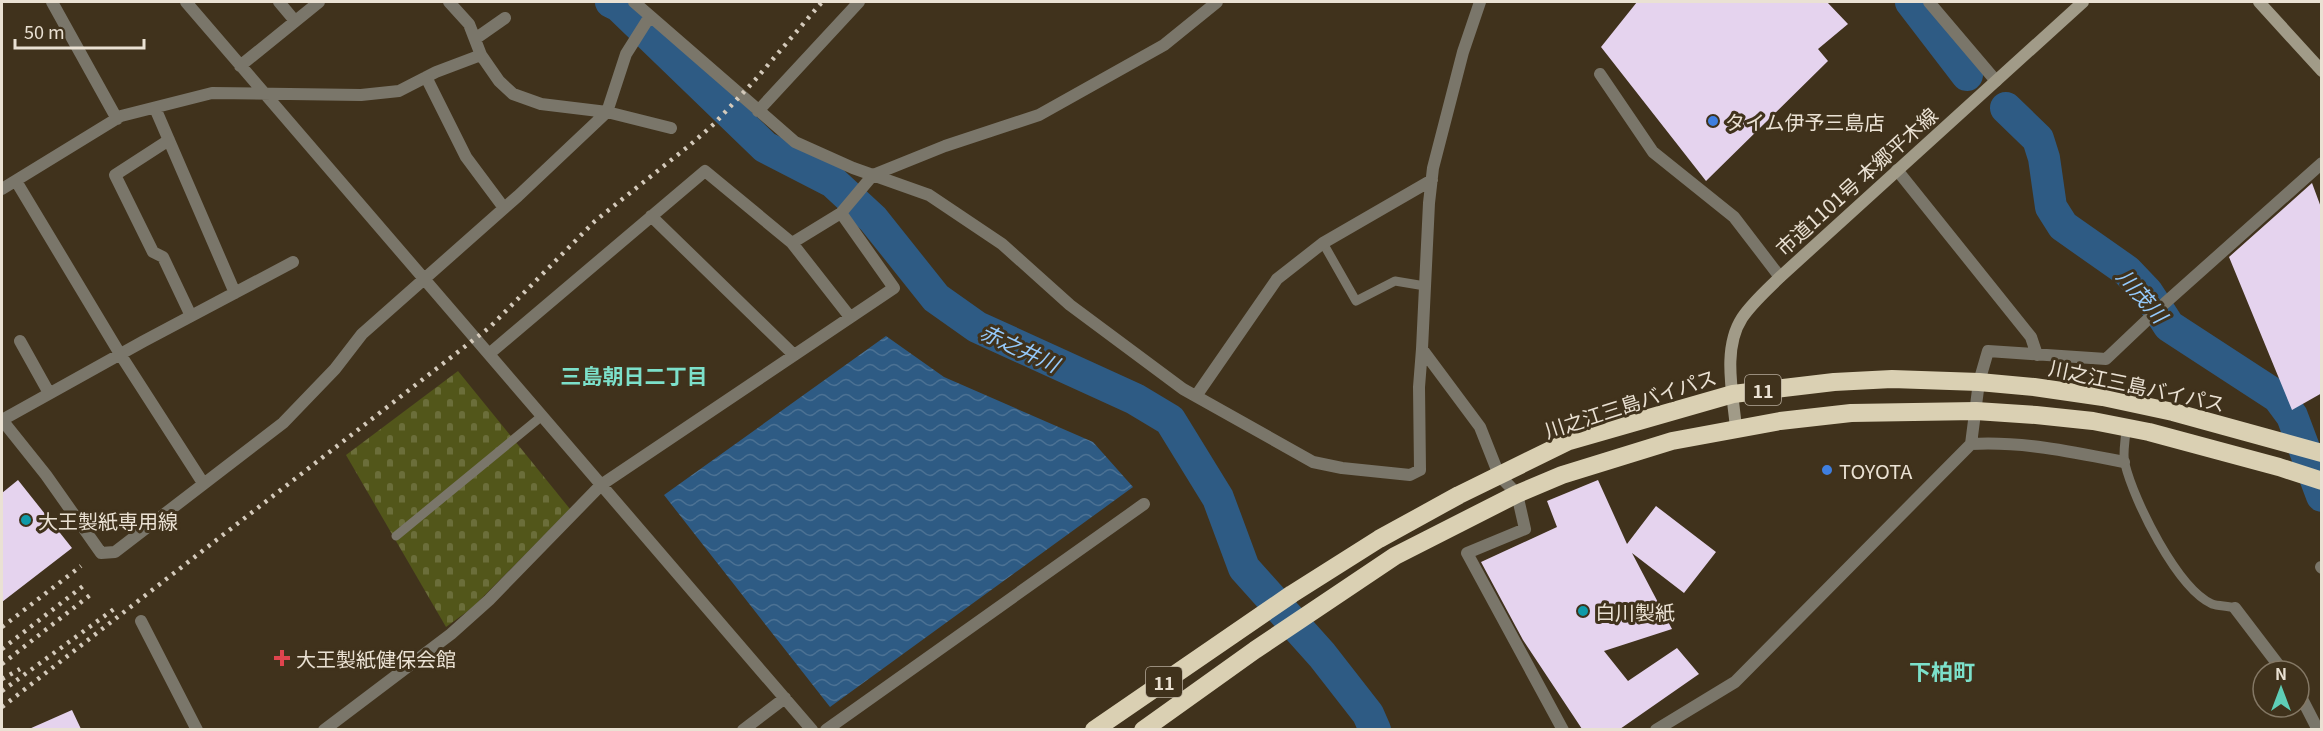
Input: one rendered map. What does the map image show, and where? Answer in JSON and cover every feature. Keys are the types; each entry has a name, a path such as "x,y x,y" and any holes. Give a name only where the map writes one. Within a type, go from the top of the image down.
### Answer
{"highway":[{"name":"川之江三島バイパス","path":"1094,729 1292,594 1379,539 1499,475 1569,441 1733,394 1834,382 1892,379 1979,382 2034,387 2103,397 2174,412 2322,453"},
{"name":"11","path":"1143,729 1395,556 1517,494 1562,475 1672,441 1780,421 1851,413 1976,411 2070,418 2126,428 2279,467 2322,481"}],"street":[{"path":"52,2 117,119"},
{"path":"186,2 812,729"},
{"path":"279,2 295,21"},
{"path":"240,66 319,2"},
{"path":"449,2 469,24 481,55 499,81 513,94 541,104 607,112 671,128"},
{"path":"634,2 648,19 795,142 873,175 929,195 1002,244 1070,305 1196,396 1313,462 1342,468 1410,475 1420,470 1419,387 1432,180 1463,52 1480,2"},
{"path":"758,111 859,2"},
{"path":"792,243 844,210 873,175 945,146 1039,115 1164,45 1217,2"},
{"path":"1929,2 1996,81"},
{"name":"市道1101号 本郷平木線","path":"1736,428 1731,358 1733,340 1742,319 1780,277 2083,2"},
{"path":"2259,2 2322,71"},
{"path":"475,39 505,18"},
{"path":"293,262 2,420 46,475 101,553 115,552 283,423 335,369 362,334 504,208 607,112 626,54 648,19"},
{"path":"2,189 117,119 155,108 212,93 361,95 399,91 426,77 481,55"},
{"path":"1600,74 1653,152 1734,217 1780,277"},
{"path":"426,77 466,157 504,208"},
{"path":"155,108 235,293"},
{"path":"169,140 115,175 153,252 163,257 190,316"},
{"path":"1656,729 1735,682 1971,444 1979,382 1988,351 2106,359 2165,303 2322,163"},
{"path":"1897,170 2031,337 2037,355"},
{"path":"489,354 705,171 792,243 850,317"},
{"path":"1196,396 1276,279 1323,243 1432,180"},
{"path":"16,181 120,354 203,483"},
{"path":"324,729 452,634 489,600 602,485 894,288 844,210"},
{"path":"651,216 794,356"},
{"path":"20,341 49,393"},
{"path":"1422,349 1480,427 1499,475 1517,494 1525,529 1467,553 1563,729"},
{"path":"1971,444 1995,443 2073,452 2124,462"},
{"path":"826,729 1144,504"},
{"path":"2235,608 2274,659"},
{"path":"141,621 197,729"},
{"path":"743,729 785,698"}],"lane":[{"path":"1323,243 1356,301 1395,281 1425,286"},
{"path":"396,536 542,416"},
{"path":"2126,428 2124,462 2136,496 2173,568 2196,592 2212,604 2235,608"}],"green space":[{"path":"458,371 570,509 472,608 446,627 346,455"}],"water":[{"path":"886,336 944,377 1093,442 1133,487 830,707 664,495"}],"building":[{"name":"タイム伊予三島店","path":"1637,2 1827,2 1848,24 1818,49 1828,61 1706,181 1601,47"},
{"path":"2312,183 2322,210 2322,393 2292,410 2229,257"},
{"name":"大王製紙専用線","path":"18,480 72,548 2,602 2,493"},
{"name":"白川製紙","path":"1598,480 1627,544 1656,506 1716,552 1684,593 1632,553 1672,629 1604,651 1628,681 1677,648 1699,674 1620,729 1582,729 1523,640 1481,562 1557,527 1547,501"},
{"path":"72,710 81,729 29,729"}],"waterway":[{"name":"赤之井川","path":"611,2 619,6 765,147 833,182 873,219 936,298 977,327 1135,399 1170,420 1218,498 1244,568 1322,655 1368,714 1375,730"},
{"name":"川茂川","path":"1911,2 1967,75"},
{"name":"川茂川","path":"2006,108 2038,139 2044,158 2051,207 2063,226 2127,271 2147,292 2169,326 2278,397 2292,416 2322,496"}],"railway":[{"path":"2,707 490,327 595,221 714,124 822,2"},
{"path":"2,627 81,566"},
{"path":"2,649 87,583"},
{"path":"2,664 94,592"},
{"path":"2,691 114,609"},
{"path":"2,679 20,669"}],"place":[{"name":"タイム伊予三島店","path":"1713,121"},
{"name":"TOYOTA","path":"1827,470"},
{"name":"大王製紙専用線","path":"26,520"},
{"name":"白川製紙","path":"1583,611"},
{"name":"大王製紙健保会館","path":"282,658"}],"district":[{"name":"三島朝日二丁目","path":"634,375"},
{"name":"下柏町","path":"1942,670"}]}
